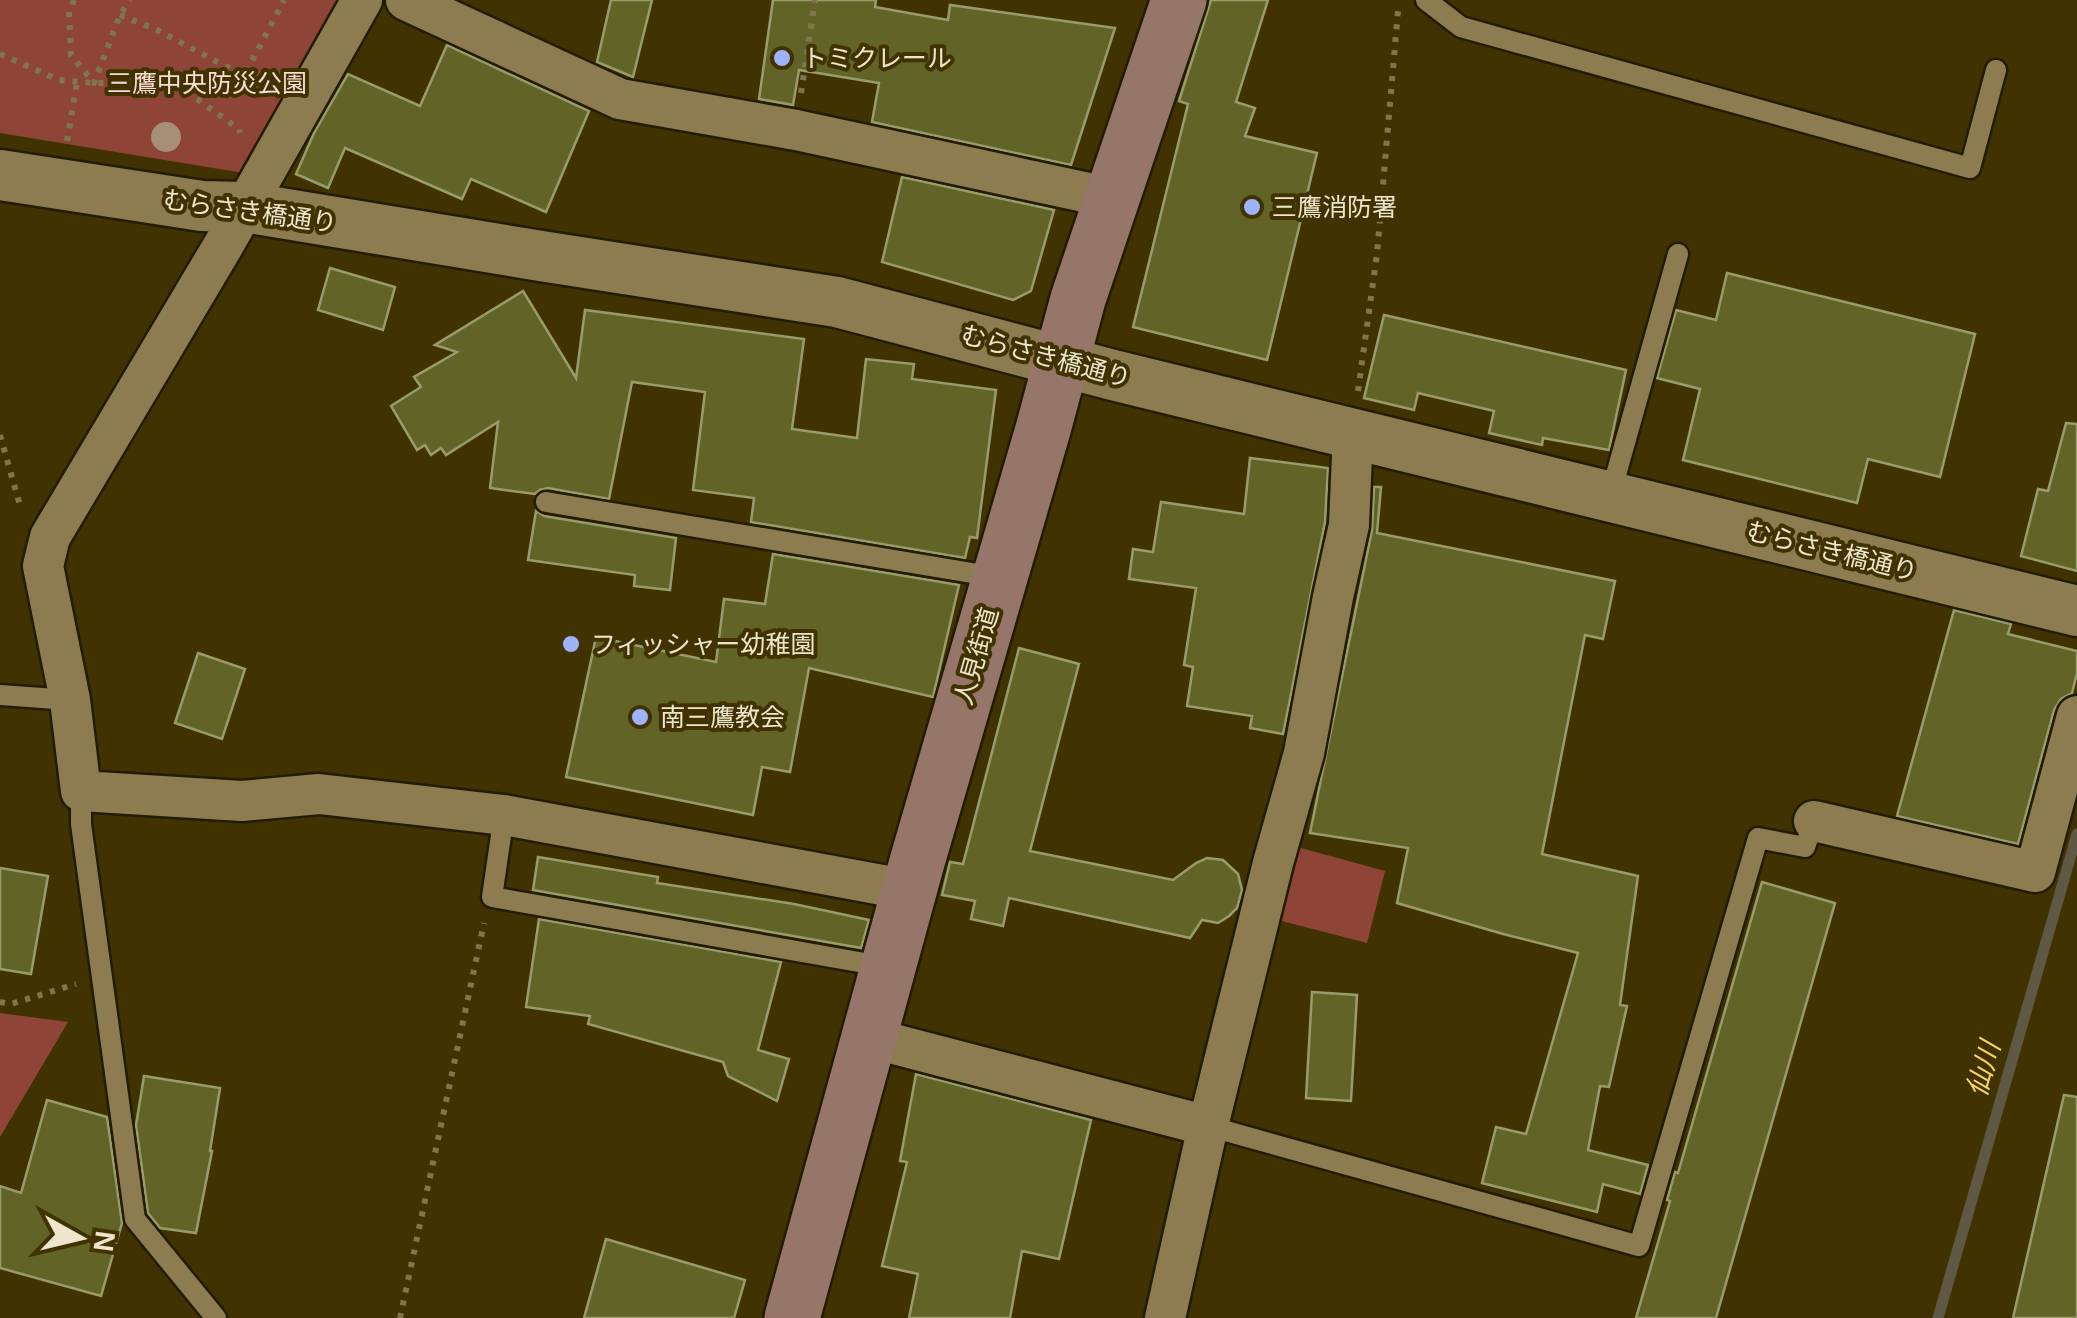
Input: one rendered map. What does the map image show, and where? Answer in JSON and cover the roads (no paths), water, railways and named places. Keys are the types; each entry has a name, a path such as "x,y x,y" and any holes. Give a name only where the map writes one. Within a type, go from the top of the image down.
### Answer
{"main road":[{"name":"人見街道","path":"792,1318 1078,299 1179,0"}],"street":[{"path":"362,0 223,246 50,537 43,566 70,700 81,791 242,800 319,794 504,815 910,890"},
{"path":"406,0 620,98 796,130 1112,198"},
{"name":"むらさき橋通り","path":"0,175 202,206 244,207 836,302 2077,612"},
{"path":"1165,1318 1208,1126 1304,753 1349,526 1353,432"},
{"path":"1814,821 2035,872 2077,716"},
{"path":"890,1043 1208,1126"}],"lane":[{"path":"1426,0 1462,27 1970,168 1996,70"},
{"path":"1610,496 1678,254"},
{"path":"546,502 998,578"},
{"path":"0,695 70,700"},
{"path":"81,791 81,824 135,1219 216,1318"},
{"path":"504,815 492,897 888,968"},
{"path":"1208,1126 1639,1246 1758,838 1804,848 1814,821"}],"waterway":[{"name":"仙川","path":"1938,1318 2077,834"}],"place":[{"name":"トミクレール","path":"782,58"},
{"name":"三鷹消防署","path":"1252,207"},
{"name":"フィッシャー幼稚園","path":"571,644"},
{"name":"南三鷹教会","path":"640,717"}],"park label":[{"name":"三鷹中央防災公園","path":"207,83"}]}
